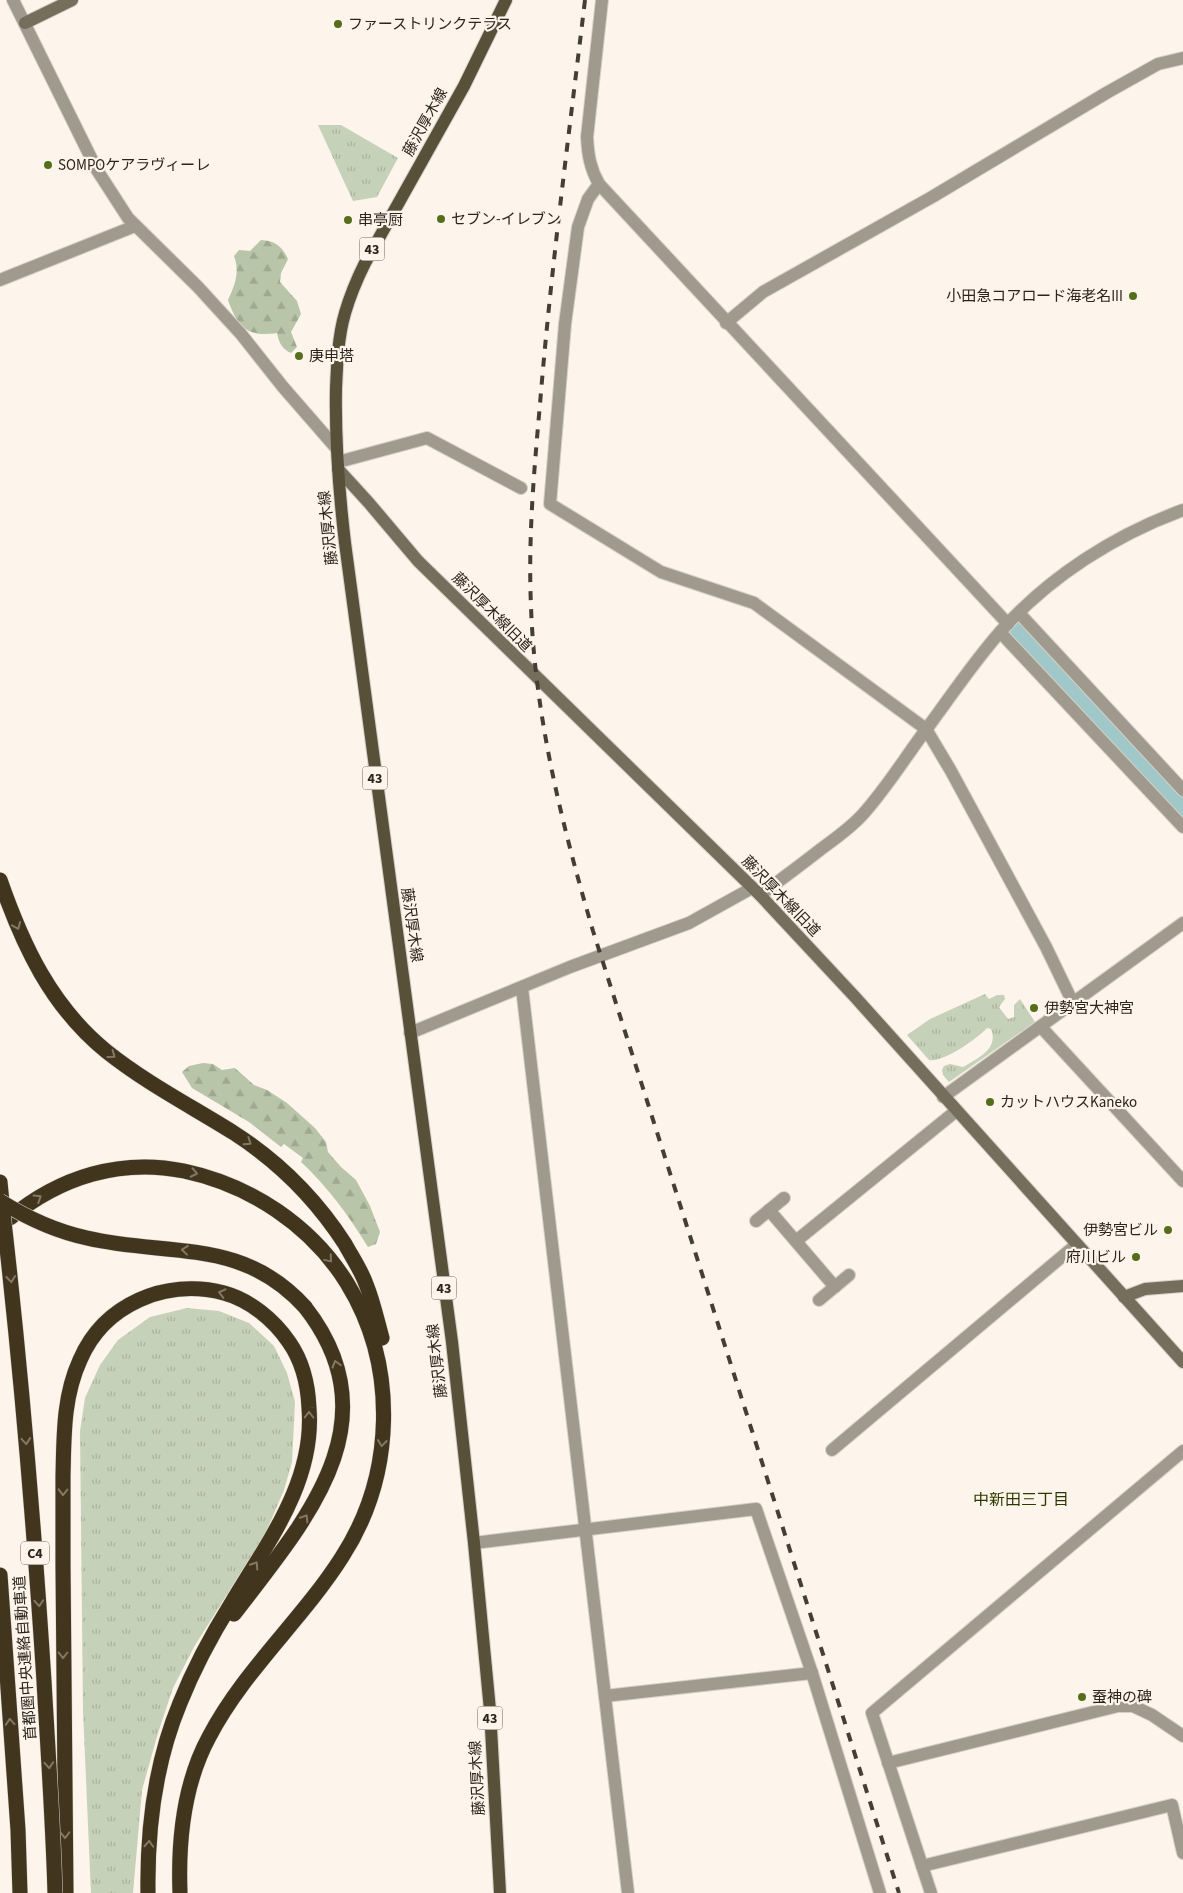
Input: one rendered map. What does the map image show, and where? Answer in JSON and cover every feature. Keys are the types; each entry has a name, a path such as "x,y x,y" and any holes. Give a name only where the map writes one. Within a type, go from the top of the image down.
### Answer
{"highway":[{"path":"0,880 24,943 39,973 59,1002 106,1051 169,1094 257,1149 302,1188 322,1212 352,1256 366,1282 382,1340 383,1439 378,1470 369,1500 343,1556 243,1683 208,1738 195,1768 186,1801 181,1836 180,1893"},
{"path":"0,1228 18,1211 57,1187 84,1175 112,1168 142,1167 171,1169 202,1175 229,1184 256,1197 303,1232 341,1273 356,1298 375,1346 381,1372 384,1411"},
{"name":"首都圏中央連絡自動車道","path":"0,1182 14,1312 37,1577 55,1893"},
{"path":"0,1201 36,1222 88,1238 194,1251 238,1261 258,1269 291,1292 305,1307 317,1322 335,1359 340,1379 342,1401 337,1446 330,1471 305,1519 217,1636 194,1670"},
{"path":"66,1893 63,1454 67,1402 72,1380 80,1358 91,1340 104,1323 120,1309 140,1298 161,1292 183,1289 206,1289 228,1294 249,1304 267,1317 294,1350 303,1368 308,1391 310,1415 308,1439 304,1467 294,1494 276,1530 210,1638 194,1670 173,1722 158,1772 152,1807 148,1893"},
{"name":"首都圏中央連絡自動車道","path":"0,1575 18,1830 20,1893"}],"main road":[{"name":"藤沢厚木線","path":"500,1893 490,1710 474,1543 452,1342 345,543 337,449 336,382 345,314 364,263 473,69 506,0"}],"street":[{"path":"14,0 97,170 134,226 198,287 241,334 283,387 337,449"},
{"path":"25,23 72,0"},
{"path":"602,0 587,137 592,172 599,184 1183,827"},
{"path":"726,323 763,292 932,197 1158,64 1183,58"},
{"path":"599,184 588,199 578,227 565,324 550,504 661,572 754,603 926,729 951,771 1041,938 1073,1003"},
{"path":"0,280 134,226"},
{"path":"338,466 427,438 521,488"},
{"name":"藤沢厚木線旧道","path":"338,466 418,561 756,892 854,997 1183,1362"},
{"path":"410,1033 570,967 689,923 756,892 843,832 862,815 879,796 926,729 1004,628 1019,613 1056,580 1083,561 1119,539 1158,519 1183,510"},
{"path":"1019,613 1183,790"},
{"path":"943,1097 1183,924"},
{"path":"522,988 628,1893"},
{"path":"1041,1027 1183,1181"},
{"path":"796,1241 956,1111"},
{"path":"756,1221 784,1198"},
{"path":"769,1210 835,1287"},
{"path":"832,1450 1077,1244"},
{"path":"819,1300 849,1275"},
{"path":"1124,1296 1145,1290 1183,1286"},
{"path":"931,1893 872,1713 1183,1451"},
{"path":"474,1543 756,1509 812,1673 880,1893"},
{"path":"605,1696 812,1673"},
{"path":"888,1763 1118,1706 1133,1706 1183,1736"},
{"path":"922,1866 1172,1805 1183,1853"}],"green space":[{"path":"318,125 341,125 398,158 377,197 353,201"},
{"path":"261,240 278,245 288,259 281,273 280,282 297,301 301,314 291,332 297,347 291,353 281,345 277,333 251,332 240,324 228,300 236,278 237,268 234,256 239,250 250,251"},
{"path":"985,994 989,999 997,995 1004,995 1005,999 999,1007 1008,1019 1014,1017 1014,1005 1020,999 1035,1022 949,1082 943,1075 942,1070 944,1066 950,1064 963,1067 981,1056 990,1047 992,1042 991,1029 987,1028 960,1049 935,1060 929,1060 907,1035 930,1019"},
{"path":"203,1063 213,1064 222,1070 235,1068 254,1085 267,1090 287,1103 315,1128 326,1142 328,1152 356,1180 370,1206 380,1232 376,1244 368,1247 338,1202 301,1162 303,1158 284,1144 281,1147 249,1122 192,1088 182,1072 189,1066"},
{"path":"187,1308 219,1311 249,1323 274,1346 287,1373 295,1402 292,1462 284,1490 266,1532 194,1647 173,1688 142,1790 133,1893 91,1893 83,1711 80,1431 85,1398 100,1365 118,1340 150,1317"}],"waterway":[{"path":"1021,636 1183,810"}],"railway":[{"path":"585,0 549,303 532,505 531,607 538,689 544,730 561,811 593,931 899,1893"}],"place":[{"name":"ファーストリンクテラス","path":"338,24"},
{"name":"SOMPOケアラヴィーレ","path":"48,165"},
{"name":"セブン-イレブン","path":"441,219"},
{"name":"串亭厨","path":"348,220"},
{"name":"小田急コアロード海老名III","path":"1133,296"},
{"name":"庚申塔","path":"299,356"},
{"name":"伊勢宮大神宮","path":"1034,1008"},
{"name":"カットハウスKaneko","path":"990,1102"},
{"name":"伊勢宮ビル","path":"1168,1230"},
{"name":"府川ビル","path":"1136,1257"},
{"name":"蚕神の碑","path":"1082,1697"}],"district":[{"name":"中新田三丁目","path":"1021,1499"}]}
